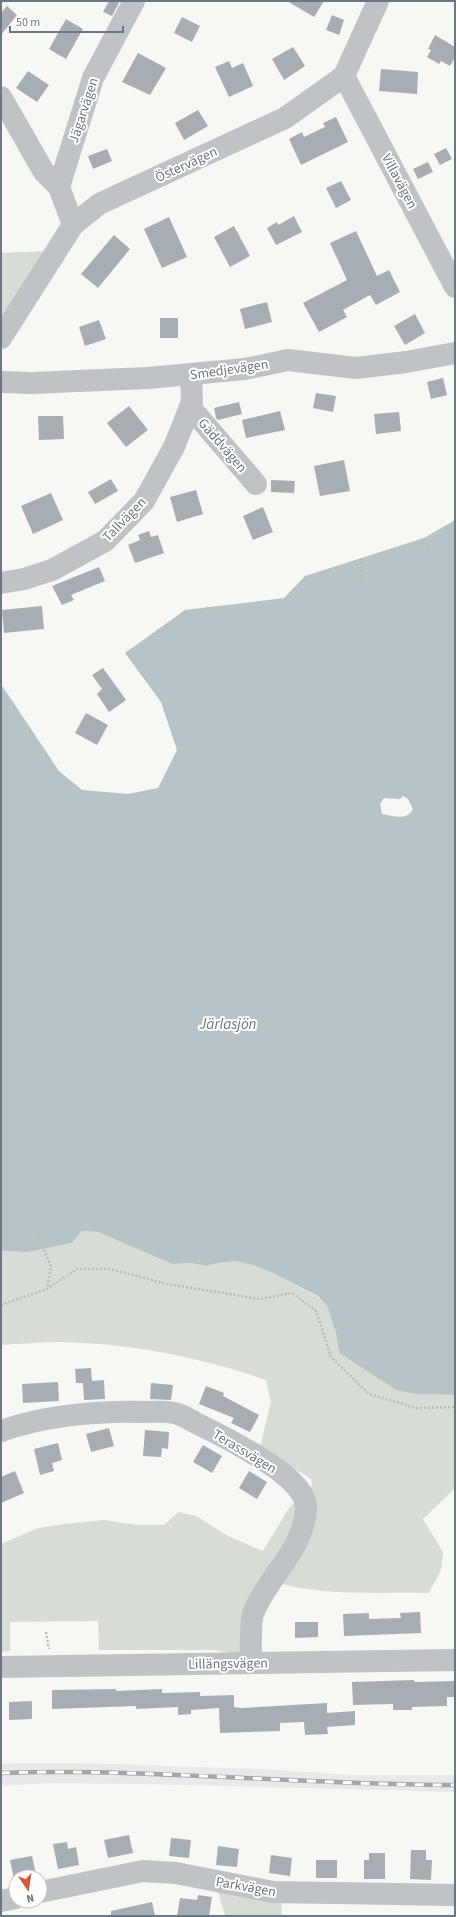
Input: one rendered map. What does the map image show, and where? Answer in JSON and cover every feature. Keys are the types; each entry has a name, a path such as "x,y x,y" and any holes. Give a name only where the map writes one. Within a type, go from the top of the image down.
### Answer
{"street":[{"name":"Jägarvägen","path":"59,187 93,78 134,1"},
{"path":"344,76 378,1"},
{"name":"Östervägen","path":"1,338 73,225 99,204 285,118 344,76"},
{"name":"Villavägen","path":"344,76 455,287"},
{"path":"1,97 44,172 59,187 73,225"},
{"name":"Smedjevägen","path":"1,382 31,383 148,378 245,368 288,360 356,368 406,362 455,353"},
{"name":"Tallvägen","path":"1,582 24,579 52,570 105,541 144,501 174,447 192,402 191,374"},
{"name":"Gäddvägen","path":"190,407 256,484"},
{"name":"Terassvägen","path":"1,1430 30,1421 61,1416 125,1412 175,1413 216,1433 276,1468 298,1489 306,1502 306,1510 302,1527 291,1554 272,1580 253,1615 251,1662"},
{"name":"Lillängsvägen","path":"1,1667 455,1660"},
{"name":"Parkvägen","path":"48,1890 143,1871 176,1873 273,1892 455,1895"}],"path":[{"path":"421,539 430,552"},
{"path":"362,558 362,580"},
{"path":"207,607 212,615"},
{"path":"37,1231 51,1267 47,1289"},
{"path":"1,1305 47,1289 77,1269 110,1268 167,1284 260,1299 292,1293 316,1311 331,1357 369,1394 416,1408 455,1407"},
{"path":"334,1326 342,1322"}],"shaded area":[{"path":"48,251 1,325 1,253"},
{"path":"82,1231 98,1232 172,1264 191,1263 206,1266 236,1261 256,1266 273,1273 318,1297 327,1306 336,1333 339,1353 396,1390 415,1394 455,1395 455,1488 423,1519 443,1552 441,1570 429,1593 336,1592 300,1588 282,1584 266,1607 240,1655 215,1650 99,1650 98,1621 10,1622 10,1651 1,1652 1,1544 38,1528 65,1524 104,1520 137,1525 164,1525 179,1512 196,1516 228,1536 263,1551 289,1508 312,1485 311,1479 260,1447 271,1402 266,1380 216,1364 138,1348 59,1342 1,1345 1,1251 28,1252 72,1243"},
{"path":"80,1763 258,1769 356,1775 455,1775 455,1792 142,1784 51,1783 1,1786 1,1764"},
{"path":"218,1891 281,1899 282,1916 225,1916"}],"water":[{"name":"Järlasjön","path":"455,520 455,1395 415,1394 396,1390 339,1353 336,1333 327,1306 318,1296 256,1266 236,1261 206,1266 191,1263 172,1264 98,1232 82,1231 72,1243 28,1252 1,1251 1,687 3,687 59,771 82,790 128,794 158,788 177,750 161,702 125,653 185,610 284,598 305,576 424,538","holes":["403,796 408,799 413,809 407,815 399,817 382,814 380,804 384,798 400,799"]}],"building":[{"path":"109,1 120,1 112,16 103,12"},
{"path":"287,1 324,1 314,17"},
{"path":"7,6 17,15 1,35 1,13"},
{"path":"332,15 344,20 339,35 326,30"},
{"path":"182,17 200,26 192,42 174,33"},
{"path":"66,19 83,29 66,59 49,49"},
{"path":"435,35 455,47 455,57 450,66 441,61 439,64 427,57 431,50 428,49"},
{"path":"293,47 305,66 284,80 272,59"},
{"path":"138,53 166,68 150,95 122,82"},
{"path":"229,61 232,68 243,63 253,86 229,97 215,67"},
{"path":"381,69 418,72 417,94 379,91"},
{"path":"28,71 49,85 37,102 16,88"},
{"path":"198,110 208,126 184,140 175,123"},
{"path":"336,117 348,142 301,165 289,139 302,132 304,137 325,127 323,123"},
{"path":"446,148 452,159 440,165 434,154"},
{"path":"107,149 112,161 93,169 88,156"},
{"path":"428,162 433,172 418,179 413,169"},
{"path":"341,181 351,200 336,208 326,188"},
{"path":"294,216 302,232 276,245 267,228 277,222 278,225"},
{"path":"169,217 187,257 162,268 144,229"},
{"path":"234,226 250,256 230,267 214,237"},
{"path":"356,231 377,276 389,270 400,292 376,305 370,295 343,310 347,317 319,332 303,303 347,280 330,243"},
{"path":"114,235 130,249 98,288 81,274"},
{"path":"267,302 272,322 245,329 240,309"},
{"path":"415,314 425,333 405,345 394,326"},
{"path":"160,318 178,318 178,338 160,338"},
{"path":"99,320 106,339 85,346 79,327"},
{"path":"443,378 447,395 431,399 427,382"},
{"path":"316,393 336,396 333,412 313,408"},
{"path":"239,402 242,414 218,420 216,418 214,408"},
{"path":"129,406 148,430 126,447 107,423"},
{"path":"280,411 285,430 246,438 242,420"},
{"path":"399,412 401,431 376,434 374,414"},
{"path":"38,416 63,416 64,439 39,440"},
{"path":"344,460 350,491 320,496 314,466"},
{"path":"111,479 118,491 95,504 88,492"},
{"path":"271,480 295,481 294,493 271,492"},
{"path":"196,490 203,514 177,522 170,497"},
{"path":"51,493 63,520 33,534 21,506"},
{"path":"263,507 273,532 253,540 243,516"},
{"path":"149,531 151,537 158,535 164,553 135,563 128,545 140,540 138,535"},
{"path":"99,567 105,581 71,595 74,600 62,605 52,586"},
{"path":"42,606 44,629 4,633 2,610"},
{"path":"103,668 126,700 109,712 97,694 102,689 92,675"},
{"path":"86,713 108,725 97,745 75,733"},
{"path":"91,1368 92,1381 104,1380 105,1399 84,1400 83,1383 76,1383 75,1369"},
{"path":"58,1382 59,1401 23,1403 22,1384"},
{"path":"151,1383 173,1385 171,1400 150,1399"},
{"path":"206,1386 224,1393 223,1396 259,1415 250,1432 231,1423 234,1418 199,1404"},
{"path":"109,1428 114,1446 91,1452 86,1434"},
{"path":"145,1430 169,1432 168,1449 162,1448 161,1457 143,1456"},
{"path":"58,1443 62,1460 52,1463 54,1471 40,1475 34,1449"},
{"path":"203,1445 222,1456 212,1473 193,1462"},
{"path":"15,1471 24,1493 1,1503 1,1477"},
{"path":"249,1471 267,1482 257,1499 239,1488"},
{"path":"420,1612 421,1633 344,1636 343,1614 369,1613 369,1619 401,1618 400,1613"},
{"path":"295,1622 318,1622 318,1637 295,1638"},
{"path":"414,1680 414,1682 455,1681 455,1697 447,1697 447,1706 412,1707 412,1710 393,1710 393,1704 353,1705 352,1682"},
{"path":"116,1689 116,1691 162,1689 162,1693 200,1692 200,1696 234,1695 234,1707 242,1708 327,1703 327,1713 355,1711 355,1725 327,1727 328,1734 305,1735 304,1722 280,1723 280,1731 220,1733 219,1708 191,1710 191,1714 178,1715 178,1707 136,1709 136,1706 52,1709 52,1690"},
{"path":"32,1701 32,1719 9,1720 9,1702"},
{"path":"129,1835 133,1853 108,1858 104,1840"},
{"path":"171,1838 191,1840 189,1858 169,1856"},
{"path":"67,1842 68,1849 76,1847 79,1865 58,1869 53,1844"},
{"path":"218,1846 239,1849 237,1867 216,1865"},
{"path":"411,1850 426,1850 426,1860 432,1860 431,1880 410,1879"},
{"path":"369,1853 385,1853 385,1879 364,1879 364,1860 369,1860"},
{"path":"271,1855 292,1858 290,1876 269,1873"},
{"path":"32,1856 35,1869 12,1869 10,1860"},
{"path":"316,1860 337,1860 337,1878 316,1878"},
{"path":"198,1895 212,1897 209,1916 177,1916 180,1898 197,1900"},
{"path":"152,1902 155,1916 111,1916 111,1911"}],"railway":[{"path":"1,1773 115,1773 455,1785"}]}
